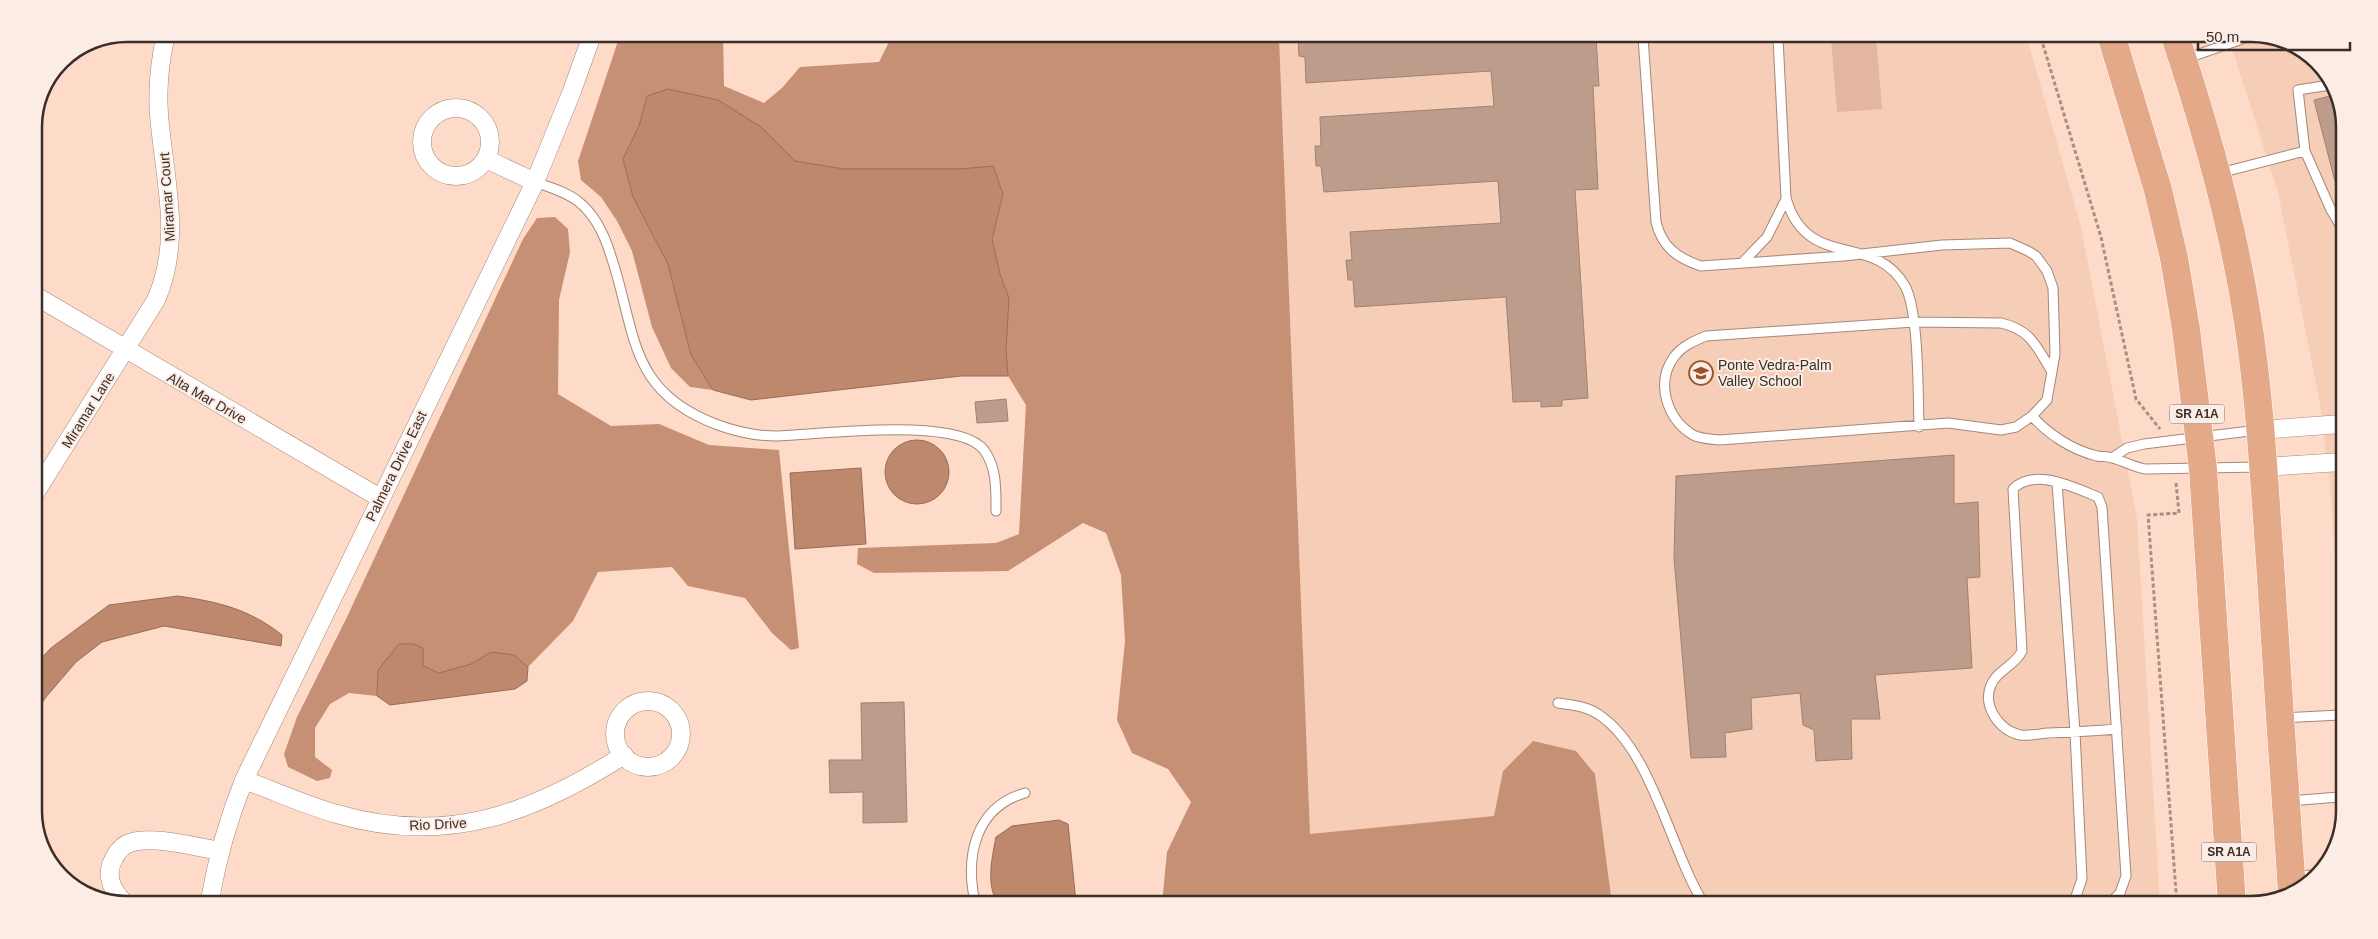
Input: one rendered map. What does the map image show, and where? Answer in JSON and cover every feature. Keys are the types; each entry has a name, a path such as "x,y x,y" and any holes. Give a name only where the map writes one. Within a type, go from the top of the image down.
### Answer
{"main road":[{"name":"SR A1A","path":"2113,42 2158,190 2174,258 2186,329 2202,469 2231,896"},
{"path":"2179,49 2217,173 2235,249 2247,317 2263,467 2286,801 2300,880"}],"street":[{"name":"Miramar Court","path":"126,350 158,295 167,268 171,246 172,224 159,114 158,82 165,42"},
{"name":"Palmera Drive East","path":"211,896 220,850 230,816 244,780 534,182 572,92 590,42"},
{"path":"486,158 534,182"},
{"name":"Alta Mar Drive","path":"42,300 380,498"},
{"name":"Miramar Lane","path":"43,482 126,350"},
{"path":"2259,430 2335,424"},
{"path":"2263,467 2335,462"},
{"name":"Rio Drive","path":"244,780 336,814 404,826 447,826 476,822 531,806 584,780 624,755"},
{"path":"117,895 110,882 109,871 118,851 128,844 144,841 166,842 220,850"}],"lane":[{"path":"1643,42 1656,222 1659,233 1669,249 1683,260 1701,266 1866,254 1942,245 2010,243 2028,251 2047,271 2054,288 2055,354 2047,400 2032,416 2016,427 2001,430 1948,423 1919,427 1707,439 1695,436 1674,418 1665,393 1668,368 1674,357 1692,341 1706,336 1914,322 2000,323 2014,326 2028,335 2036,343 2051,370"},
{"path":"1778,42 1786,199 1795,222 1815,241 1832,248 1866,254 1897,274 1906,286 1911,299 1914,322 1919,427"},
{"path":"2179,49 2223,42"},
{"path":"2324,86 2298,90 2306,151 2335,217"},
{"path":"2217,173 2306,151"},
{"path":"534,182 563,192 579,202 594,218 605,238 635,346 646,372 662,392 683,408 717,425 748,434 776,436 911,430 946,432 969,438 983,449 992,464 996,484 996,511"},
{"path":"1742,263 1767,237 1786,199"},
{"path":"2032,416 2044,429 2060,440 2096,455 2112,458 2128,466 2145,469 2263,467"},
{"path":"2112,458 2127,448 2144,444 2259,430"},
{"path":"2117,729 2021,735 2003,726 1996,720 1989,703 1991,684 1997,676 2018,660 2022,652 2013,489 2019,482 2037,479 2068,485 2098,497 2102,507 2117,729 2126,876 2120,893 2117,896"},
{"path":"2057,483 2075,732 2082,879 2075,896"},
{"path":"1558,703 1583,707 1599,715 1637,757 1686,873 1699,896"},
{"path":"2280,718 2336,715"},
{"path":"974,896 971,870 973,851 979,828 1009,797 1025,793"},
{"path":"2286,801 2336,798"}],"shaded area":[{"path":"618,42 723,42 724,86 764,103 782,88 800,67 879,62 889,42 1279,42 1310,834 1494,816 1503,771 1533,741 1576,751 1595,774 1611,896 1163,896 1167,852 1191,802 1168,769 1132,753 1117,720 1125,641 1121,575 1106,533 1083,523 1008,571 874,573 857,564 858,548 996,543 1019,534 1026,405 1008,376 1006,350 1009,298 1000,274 992,239 1003,194 993,166 960,169 844,169 795,161 761,127 647,96 639,126 623,159 633,197 668,264 691,355 713,390 690,387 671,368 652,327 632,251 617,221 601,197 581,180 578,161"},
{"name":"Ponte Vedra-Palm Valley School","path":"1279,42 2028,42 2081,227 2137,519 2159,896 1611,896 1595,774 1503,771 1494,816 1310,835"},
{"path":"1831,42 1876,42 1882,109 1837,112"},
{"path":"2230,42 2267,44 2288,51 2302,60 2318,76 2333,106 2335,122 2336,565 2330,485 2320,403 2278,192"},
{"path":"668,89 718,100 761,127 795,161 844,169 960,169 993,166 1003,194 992,239 1000,274 1009,298 1006,350 1008,376 961,376 751,400 713,390 691,355 668,264 633,197 623,159 639,126 647,96"},
{"path":"555,217 568,229 570,252 559,300 558,394 611,426 659,424 709,445 779,450 799,648 791,650 772,633 745,598 688,586 672,567 598,572 573,621 528,667 514,655 491,652 471,664 439,673 423,666 378,670 377,696 349,693 330,704 315,728 315,757 332,770 330,778 317,781 288,767 284,754 297,717 347,617 523,239 537,218"},
{"path":"911,440 923,440 940,449 947,460 949,472 947,484 940,495 923,504 911,504 899,499 890,490 885,478 885,466 890,454 899,445"},
{"path":"861,468 866,544 795,549 790,473"},
{"path":"178,596 220,604 245,613 270,626 282,635 281,646 164,626 102,642 76,662 43,702 43,657 51,648 109,605"},
{"path":"399,644 413,644 423,648 423,666 439,673 471,664 491,652 514,655 528,667 527,681 515,689 390,705 377,696 378,670"},
{"path":"1059,820 1068,824 1075,896 994,896 991,879 996,837 1012,826"}],"building":[{"path":"1298,42 1596,42 1599,86 1593,86 1598,189 1575,190 1588,398 1562,400 1562,406 1541,407 1541,401 1513,402 1506,297 1355,307 1353,280 1348,280 1346,260 1352,260 1350,232 1501,223 1498,181 1324,192 1321,166 1316,166 1315,146 1321,146 1320,117 1494,106 1491,71 1306,83 1305,57 1299,56"},
{"path":"2329,96 2333,106 2335,122 2335,182 2314,100"},
{"path":"1006,399 1008,421 977,423 975,402"},
{"path":"1954,455 1954,504 1978,502 1980,577 1967,578 1972,668 1875,675 1880,719 1851,719 1852,759 1816,761 1814,730 1803,725 1800,693 1751,698 1752,729 1725,733 1726,757 1691,758 1674,558 1676,476"},
{"path":"904,702 907,822 863,823 863,792 830,793 829,760 862,760 861,703"}],"place":[{"name":"Ponte Vedra-Palm Valley School","path":"1701,373"}]}
